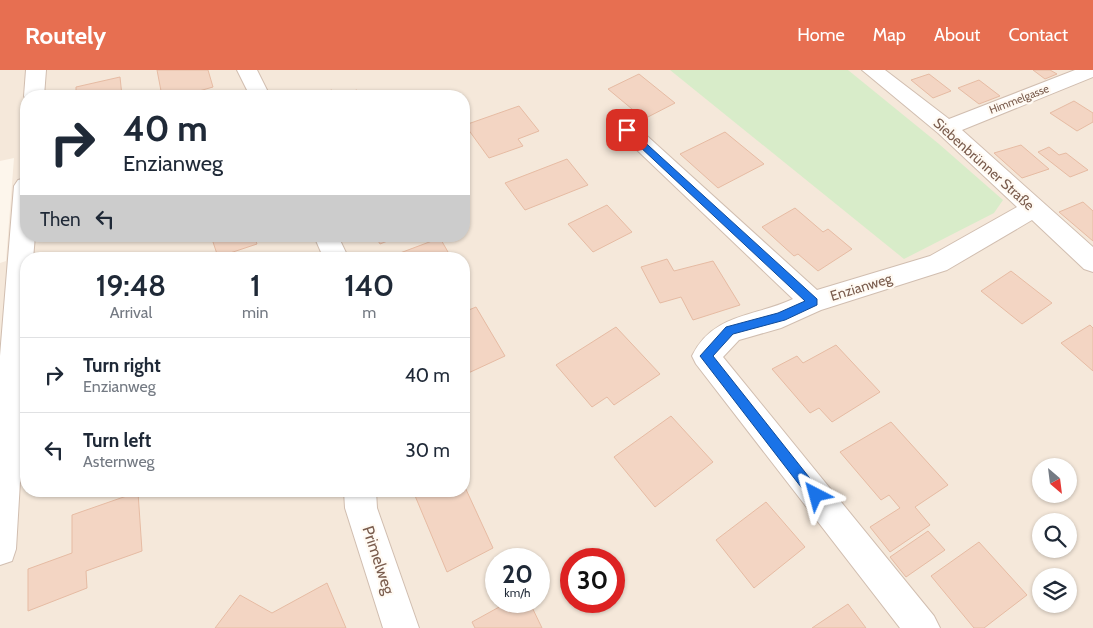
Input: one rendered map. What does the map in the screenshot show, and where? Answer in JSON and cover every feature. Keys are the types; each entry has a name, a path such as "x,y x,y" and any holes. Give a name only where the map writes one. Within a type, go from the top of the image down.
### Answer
{"street":[{"path":"34,90 36,70"},
{"path":"247,70 257,90"},
{"name":"Siebenbrünner Straße","path":"872,70 946,128 1093,262"},
{"name":"Himmelgasse","path":"946,128 1093,70"},
{"path":"627,130 813,302"},
{"name":"Enzianweg","path":"922,628 706,356 730,331 781,317 813,302 938,263 1034,208"},
{"path":"0,549 20,270"},
{"name":"Primelweg","path":"360,497 361,508 401,628"}],"shaded area":[{"path":"0,70 1093,70 1093,628 0,628 0,263 6,261 14,158 0,161"}],"green space":[{"path":"670,70 848,70 939,144 1003,200 994,213 904,259"}],"building":[{"path":"157,70 208,70 213,87 202,90 161,90"},
{"path":"1033,70 1050,70 1057,74 1045,79"},
{"path":"639,74 675,103 644,119 608,89"},
{"path":"929,74 951,91 933,98 911,80"},
{"path":"120,77 121,90 76,90 76,87"},
{"path":"979,80 1000,96 979,104 958,88"},
{"path":"1074,101 1093,113 1093,122 1077,131 1050,113"},
{"path":"519,106 539,131 518,139 523,146 489,158 470,132 470,123"},
{"path":"725,132 764,164 718,188 680,154"},
{"path":"1021,145 1049,169 1022,178 994,153"},
{"path":"1049,147 1059,155 1066,153 1088,170 1070,177 1038,152"},
{"path":"567,159 588,185 525,210 505,183"},
{"path":"1083,202 1093,211 1093,241 1059,212"},
{"path":"607,205 632,232 593,252 568,224"},
{"path":"795,208 823,232 828,229 852,249 818,271 798,254 794,256 762,227"},
{"path":"213,242 256,242 257,244 233,252 216,252"},
{"path":"429,242 442,242 448,252 403,252"},
{"path":"667,259 674,271 713,261 740,305 693,320 681,297 660,303 641,267"},
{"path":"1011,271 1052,303 1022,324 981,291"},
{"path":"476,307 505,356 470,372 470,310"},
{"path":"1090,325 1093,328 1093,371 1061,343"},
{"path":"616,327 660,374 614,405 607,397 592,407 556,365"},
{"path":"836,345 880,392 832,422 819,408 810,413 772,369 797,356 803,363"},
{"path":"671,416 713,462 655,507 614,457"},
{"path":"891,422 948,485 915,507 930,525 890,552 870,527 900,508 889,495 881,500 840,452"},
{"path":"124,497 138,497 142,551 86,571 87,588 28,611 28,569 72,553 72,515"},
{"path":"416,497 470,497 493,548 485,548 485,552 447,572"},
{"path":"766,502 805,547 754,588 716,540"},
{"path":"928,531 945,550 906,577 890,557"},
{"path":"979,542 1027,595 984,628 974,628 931,576"},
{"path":"327,583 346,628 215,628 240,595 272,613"},
{"path":"848,604 866,628 812,628"},
{"path":"488,613 535,613 542,628 475,628 472,622"}],"route":[{"path":"627,130 813,302 781,317 730,331 706,356 816,495"}]}
